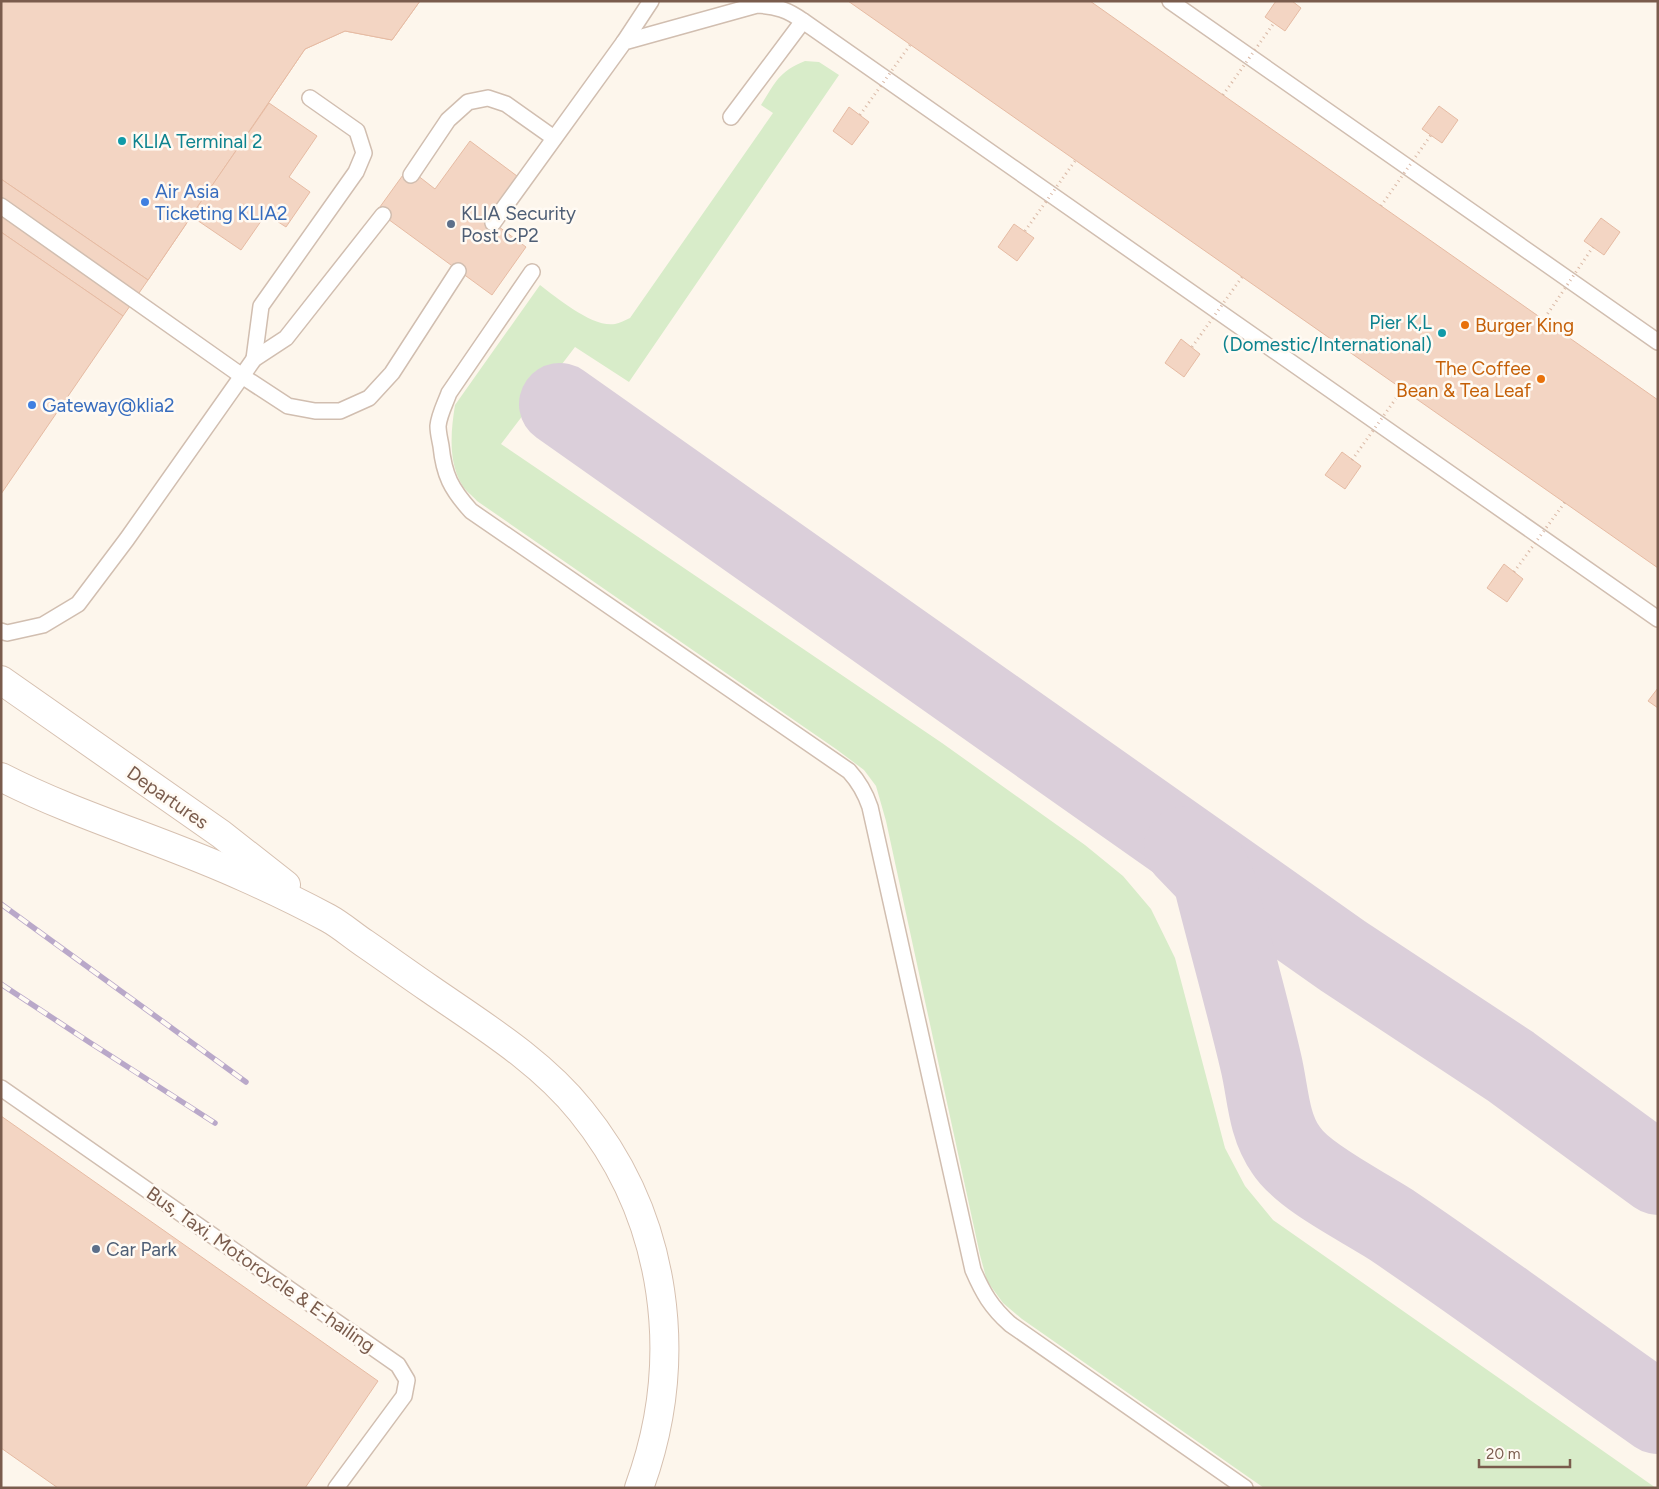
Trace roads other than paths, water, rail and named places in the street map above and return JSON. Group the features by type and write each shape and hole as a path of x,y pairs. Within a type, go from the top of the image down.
{"main road":[{"name":"Departures","path":"1,680 221,834 330,919"},
{"path":"1,777 30,792 186,852 246,878 330,919 517,1051 549,1078 581,1110 606,1146 629,1185 648,1235 659,1280 664,1324 664,1371 650,1456 638,1488"}],"lane":[{"path":"493,223 624,42 651,1"},
{"path":"1170,1 1658,342"},
{"path":"624,42 757,5 773,6 790,12 1658,619"},
{"path":"731,117 803,21"},
{"path":"254,359 261,306 356,172 364,153 357,131 310,98"},
{"path":"411,176 448,120 468,102 488,98 506,104 554,138"},
{"path":"1,206 242,376 288,406 315,411 340,411 369,398 392,373 458,271"},
{"path":"1,630 7,632 43,625 78,604 127,539 254,359 286,338 383,215"},
{"path":"532,272 449,393 442,410 438,427 442,459 448,478 457,496 471,511 849,771 859,782 866,794 870,807 973,1270 982,1291 994,1309 1010,1324 1245,1488"},
{"name":"Bus, Taxi, Motorcycle & E-hailing","path":"1,1088 398,1365 407,1380 404,1396 336,1488"}],"railway":[{"path":"1,904 246,1082"},
{"path":"1,984 215,1123"}],"place":[{"name":"KLIA Terminal 2","path":"122,141"},
{"name":"Air Asia Ticketing KLIA2","path":"145,202"},
{"name":"KLIA Security Post CP2","path":"451,224"},
{"name":"Burger King","path":"1465,325"},
{"name":"Pier K,L (Domestic/International)","path":"1442,333"},
{"name":"The Coffee Bean & Tea Leaf","path":"1541,379"},
{"name":"Gateway@klia2","path":"32,405"},
{"name":"Car Park","path":"96,1249"}]}
